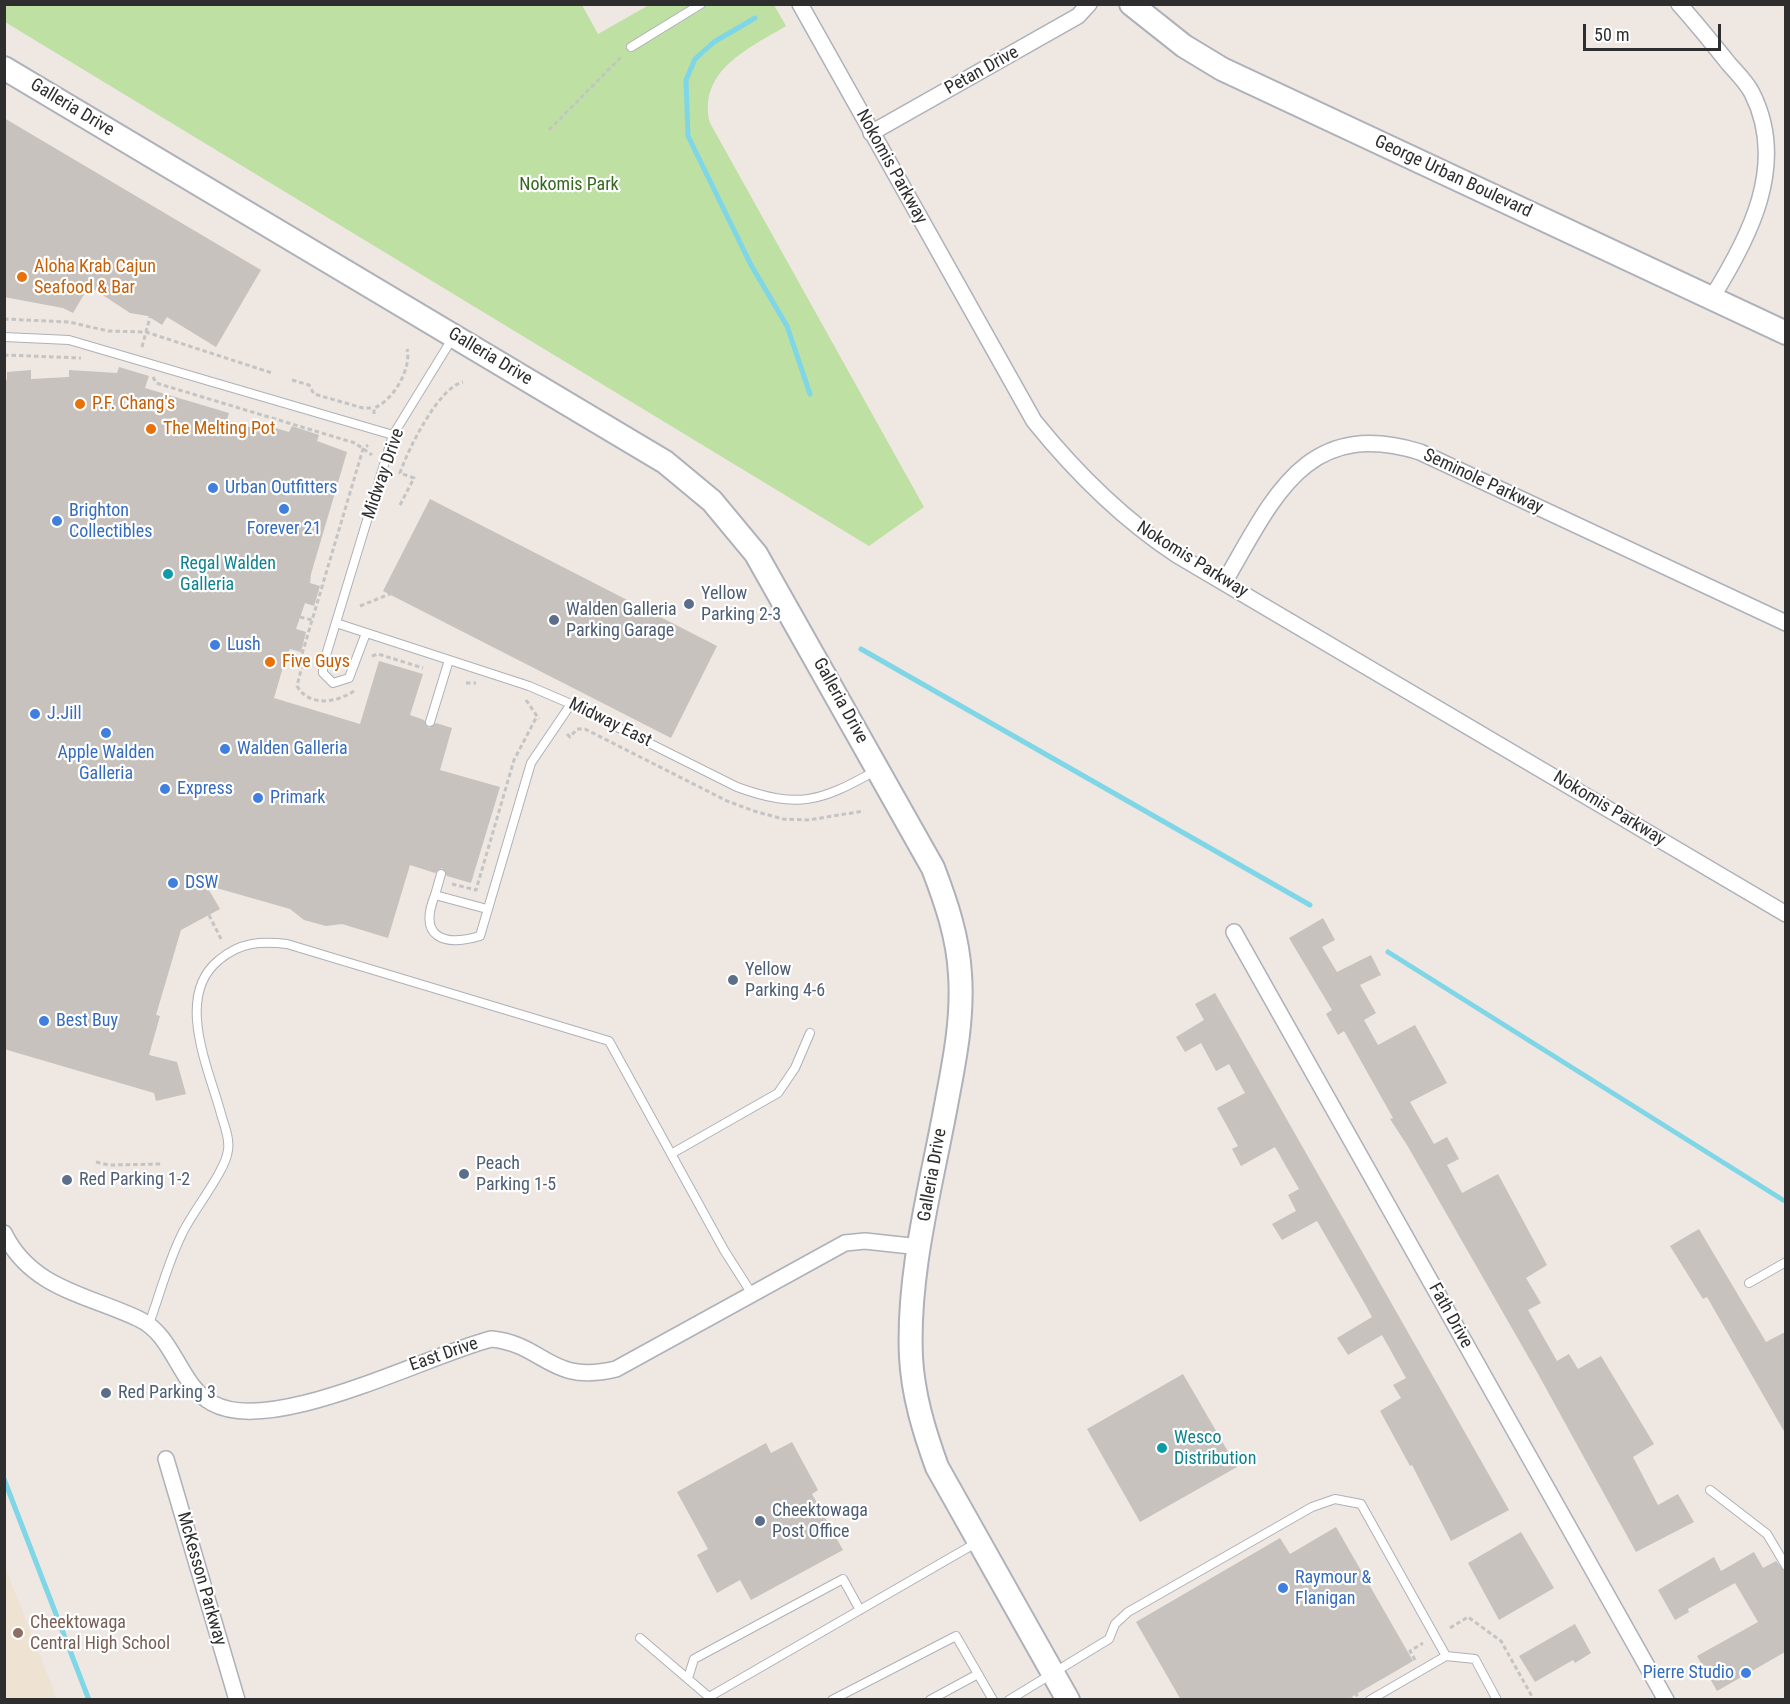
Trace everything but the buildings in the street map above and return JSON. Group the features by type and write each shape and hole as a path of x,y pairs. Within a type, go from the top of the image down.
{"street":[{"name":"Nokomis Parkway","path":"800,4 1034,421 1068,463 1139,529 1177,555 1225,581 1785,914"},
{"name":"Petan Drive","path":"872,133 1078,16 1089,4"},
{"name":"George Urban Boulevard","path":"1131,4 1185,46 1222,69 1785,333"},
{"path":"1679,4 1751,91 1766,136 1768,165 1765,188 1729,270 1712,299"},
{"name":"Galleria Drive","path":"4,68 665,462 712,501 756,554 933,868 945,899 960,973 961,1016 920,1247 911,1323 911,1357 919,1410 937,1467 977,1542 1068,1700"},
{"name":"Seminole Parkway","path":"1225,581 1258,525 1293,475 1312,460 1333,449 1353,443 1373,442 1420,452 1785,623"},
{"name":"Fath Drive","path":"1234,932 1666,1700"},
{"name":"East Drive","path":"4,1233 18,1255 42,1278 71,1293 118,1309 149,1324 161,1334 198,1391 211,1403 226,1409 258,1413 295,1407 491,1339 505,1340 559,1369 577,1374 596,1374 616,1369 845,1243 865,1241 920,1247"},
{"name":"McKesson Parkway","path":"166,1459 237,1700"}],"lane":[{"path":"630,47 701,4"},
{"name":"Midway Drive","path":"366,633 349,678 333,683 323,673 323,665 393,435 455,335"},
{"path":"4,337 69,340 393,435"},
{"name":"Midway East","path":"336,623 529,686 571,704 737,787 765,797 792,801 814,799 831,794 878,768"},
{"path":"430,722 449,660"},
{"path":"443,878 435,895 428,920 432,932 453,941 480,936 531,763 571,704"},
{"path":"435,895 487,909"},
{"path":"149,1324 181,1234 228,1150 225,1127 198,1029 196,1001 202,980 216,961 240,946 265,941 287,944 609,1041 724,1250 753,1294"},
{"path":"671,1154 778,1093 795,1068 810,1033"},
{"path":"1749,1283 1785,1262"},
{"path":"1710,1490 1767,1534 1785,1566"},
{"path":"1009,1700 1109,1639 1115,1624 1128,1612 1312,1507 1335,1500 1361,1504 1446,1656"},
{"path":"640,1638 709,1697 977,1542"},
{"path":"688,1678 694,1659 843,1579 860,1610"},
{"path":"832,1700 956,1636 993,1700"},
{"path":"1370,1700 1446,1656 1475,1659 1497,1700"},
{"path":"930,1700 978,1674"}],"path":[{"path":"549,130 630,47"},
{"path":"142,349 150,317"},
{"path":"4,319 69,322 108,331 146,332 272,373"},
{"path":"292,380 309,385 314,394 363,408 374,408 389,398 406,369 409,360 407,349"},
{"path":"4,355 87,358"},
{"path":"151,375 156,383 355,443 372,455"},
{"path":"400,505 414,478 400,473 405,459 447,390 463,382"},
{"path":"374,408 374,414"},
{"path":"400,456 405,459"},
{"path":"360,606 390,594"},
{"path":"314,612 321,611"},
{"path":"300,617 312,620"},
{"path":"443,878 476,890 514,760 537,719 533,707 523,698"},
{"path":"208,915 221,939"},
{"path":"96,1162 109,1165 162,1164"},
{"path":"1450,1628 1468,1617 1501,1641 1534,1700"}],"shaded area":[{"name":"Cheektowaga Central High School","path":"5,1567 57,1699 5,1699"}],"green space":[{"name":"Nokomis Park","path":"4,5 582,5 598,34 649,5 774,5 786,26 742,53 719,75 711,89 708,105 710,123 924,507 869,546 5,22"}],"waterway":[{"path":"755,18 714,42 695,59 686,80 688,136 751,265 787,326 810,394"},
{"path":"861,649 1310,905"},
{"path":"1388,952 1783,1200"},
{"path":"4,1479 89,1700"}],"place":[{"name":"Aloha Krab Cajun Seafood & Bar","path":"22,277"},
{"name":"P.F. Chang's","path":"80,404"},
{"name":"The Melting Pot","path":"151,429"},
{"name":"Urban Outfitters","path":"213,488"},
{"name":"Forever 21","path":"284,509"},
{"name":"Brighton Collectibles","path":"57,521"},
{"name":"Regal Walden Galleria","path":"168,574"},
{"name":"Yellow Parking 2-3","path":"689,604"},
{"name":"Walden Galleria Parking Garage","path":"554,620"},
{"name":"Lush","path":"215,645"},
{"name":"Five Guys","path":"270,662"},
{"name":"J.Jill","path":"35,714"},
{"name":"Apple Walden Galleria","path":"106,733"},
{"name":"Walden Galleria","path":"225,749"},
{"name":"Express","path":"165,789"},
{"name":"Primark","path":"258,798"},
{"name":"DSW","path":"173,883"},
{"name":"Yellow Parking 4-6","path":"733,980"},
{"name":"Best Buy","path":"44,1021"},
{"name":"Peach Parking 1-5","path":"464,1174"},
{"name":"Red Parking 1-2","path":"67,1180"},
{"name":"Red Parking 3","path":"106,1393"},
{"name":"Wesco Distribution","path":"1162,1448"},
{"name":"Cheektowaga Post Office","path":"760,1521"},
{"name":"Raymour & Flanigan","path":"1283,1588"},
{"name":"Cheektowaga Central High School","path":"18,1633"},
{"name":"Pierre Studio","path":"1746,1673"}]}
